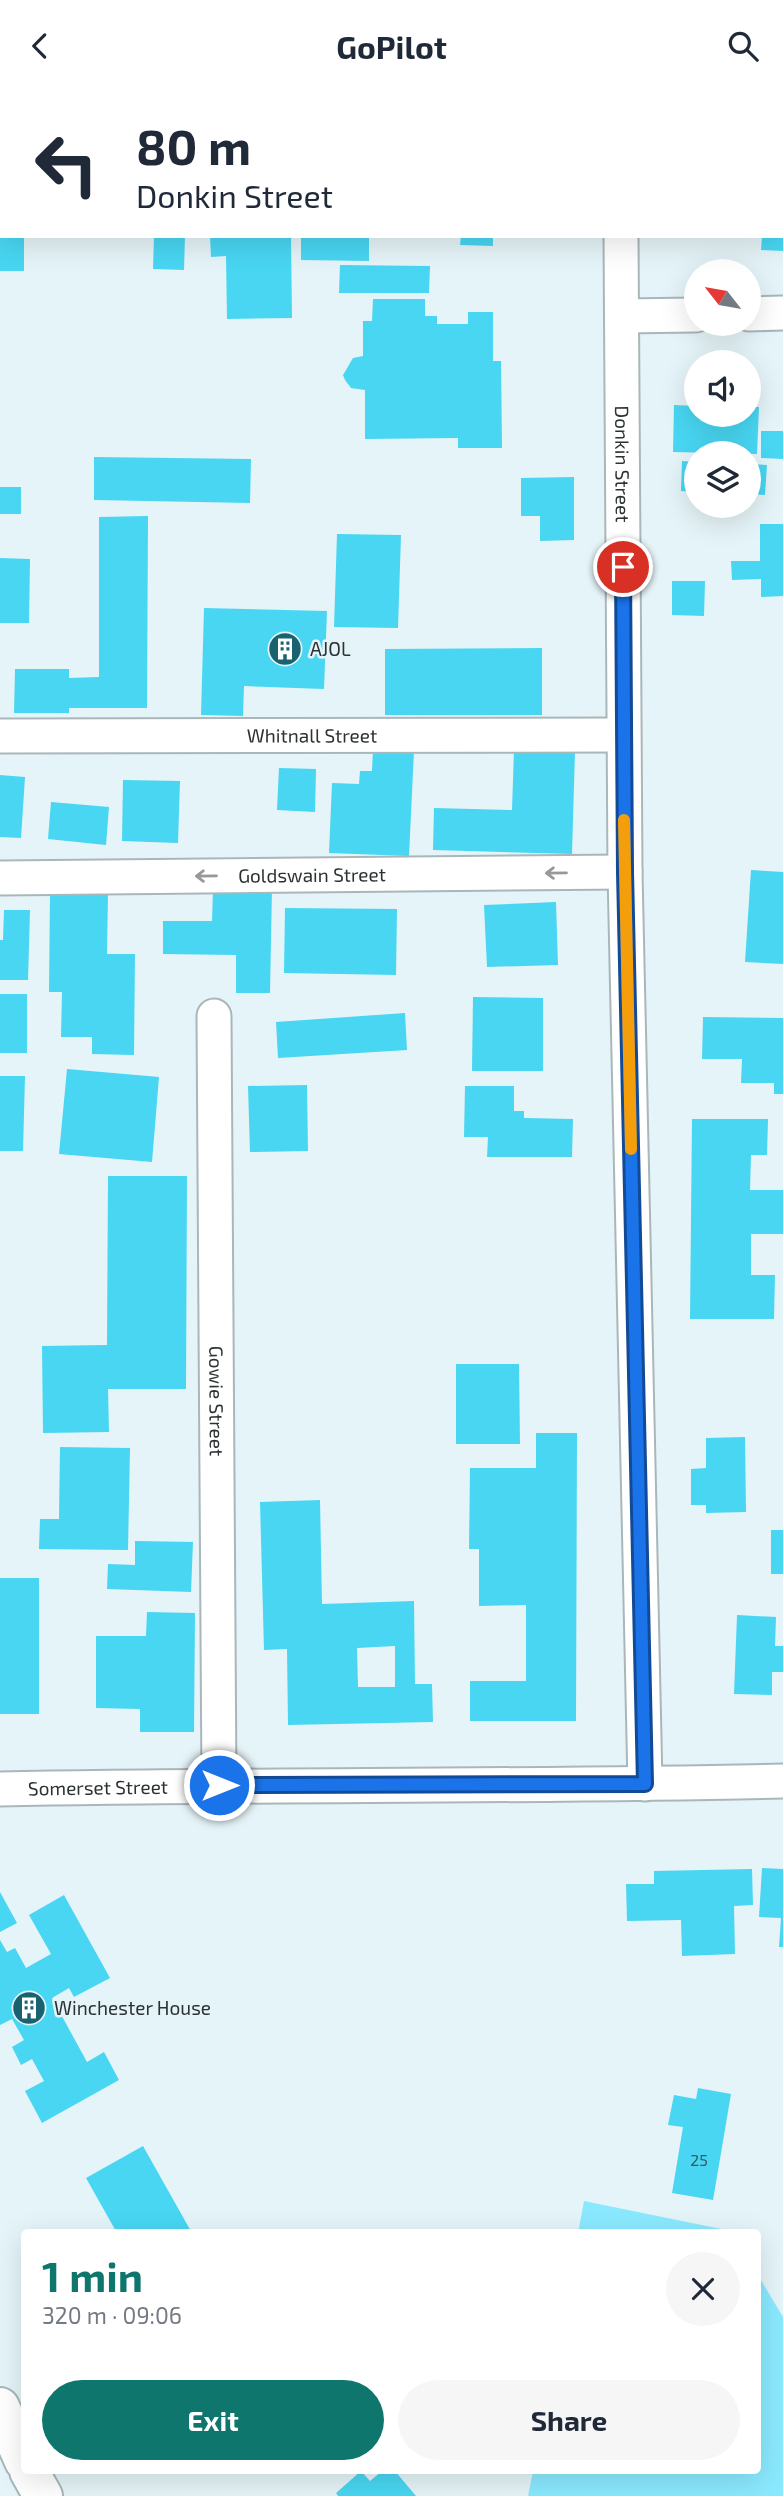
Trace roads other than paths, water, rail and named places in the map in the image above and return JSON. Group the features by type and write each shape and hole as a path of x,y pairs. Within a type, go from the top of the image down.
{"main road":[{"path":"0,2407 21,2454"},
{"path":"31,2474 43,2496"}],"street":[{"name":"Donkin Street","path":"621,238 625,872 645,1784"},
{"path":"761,314 783,313"},
{"path":"622,316 684,315"},
{"name":"Whitnall Street","path":"0,736 623,735"},
{"name":"Goldswain Street","path":"0,878 625,872"},
{"name":"Gowie Street","path":"214,1016 219,1785"},
{"name":"Somerset Street","path":"0,1789 783,1781"}],"place":[{"name":"AJOL","path":"285,649"},
{"name":"Winchester House","path":"29,2008"}]}
